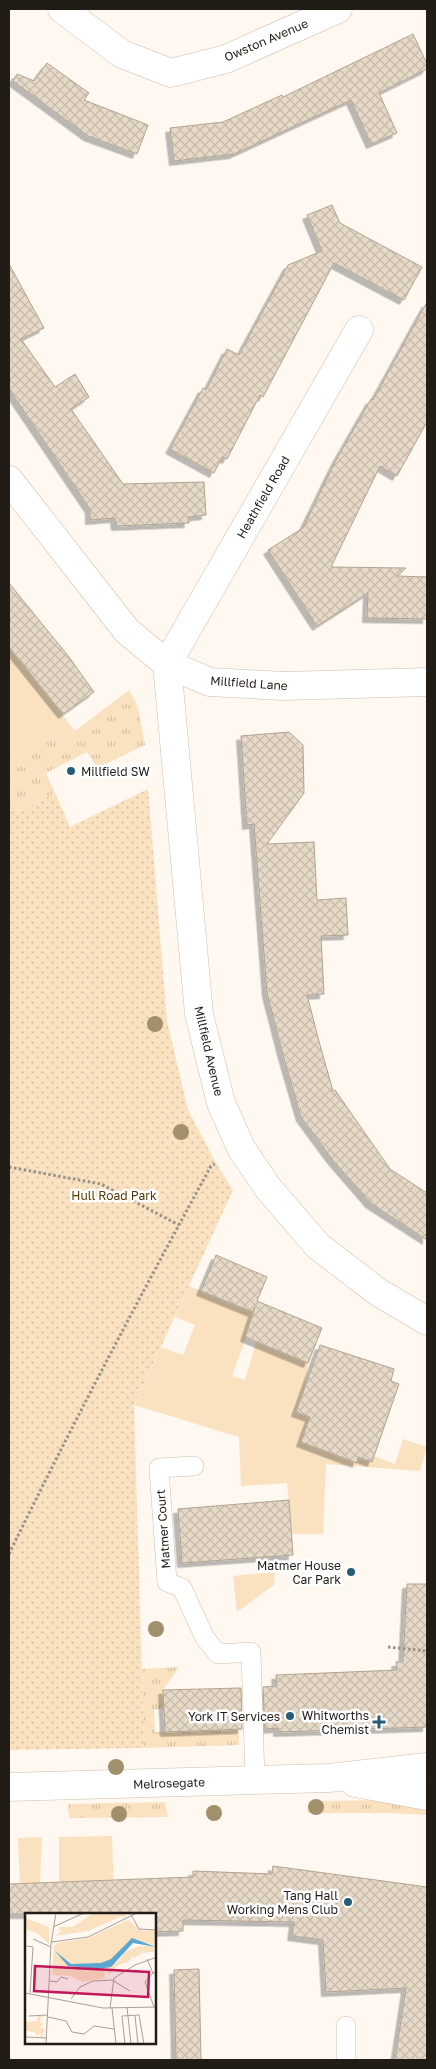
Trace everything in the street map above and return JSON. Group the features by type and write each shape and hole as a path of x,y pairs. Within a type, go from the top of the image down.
{"street":[{"name":"Owston Avenue","path":"62,9 122,54 171,73 226,59 338,9"},
{"name":"Heathfield Road","path":"167,664 358,330"},
{"name":"Millfield Lane","path":"9,480 127,631 167,664 210,682 284,686 427,682"},
{"name":"Millfield Avenue","path":"167,664 199,1014 221,1103 241,1148 268,1188 318,1246 378,1292 427,1321"},
{"name":"Melrosegate","path":"9,1787 329,1778 427,1767"},
{"name":"Melrosegate","path":"329,1778 427,1796"}],"lane":[{"name":"Matmer Court","path":"194,1466 159,1468 167,1582 182,1588 206,1638 218,1654 251,1652 255,1780"},
{"path":"346,2026 346,2060"}],"path":[{"path":"9,1554 53,1464 211,1166 241,1148"},
{"path":"9,1167 102,1184 179,1224"},
{"path":"388,1647 427,1651"}],"green space":[{"path":"9,647 75,731 70,735 30,743 9,756"},
{"path":"129,690 138,707 145,745 97,768 87,752 46,773 55,793 25,810 9,809 9,756 30,743 70,735"},
{"name":"Hull Road Park","path":"148,789 167,1021 188,1110 216,1163 233,1190 134,1405 144,1748 9,1750 9,809 25,810 55,793 70,827"},
{"path":"189,1286 255,1313 232,1376 245,1380 256,1342 308,1363 305,1388 297,1412 310,1417 302,1442 372,1462 374,1456 395,1464 403,1439 427,1447 420,1471 326,1464 323,1534 292,1534 287,1483 241,1486 239,1437 134,1405 161,1347 183,1355 195,1325 175,1317"},
{"path":"275,1572 274,1585 237,1612 233,1576"},
{"path":"179,1667 163,1690 164,1709 154,1710 155,1732 239,1730 239,1745 144,1748 142,1669"},
{"path":"310,1801 427,1801 427,1815 307,1813"},
{"path":"165,1802 168,1817 69,1818 68,1804"},
{"path":"112,1836 114,1903 98,1909 97,1881 59,1883 59,1837"},
{"path":"42,1837 40,1883 20,1884 18,1838"}],"building":[{"path":"413,34 427,64 427,69 379,93 397,133 371,144 351,100 234,154 174,161 170,128 223,122 282,95 283,97"},
{"path":"47,63 89,93 84,100 148,125 137,154 88,136 13,81 17,74 34,81"},
{"path":"332,205 340,223 422,267 404,300 334,263 263,397 260,395 227,459 222,457 214,473 170,449 203,388 206,390 227,349 239,355 288,265 322,251 307,215"},
{"path":"9,264 44,328 21,339 55,387 75,374 89,397 71,409 123,484 204,482 206,515 188,517 189,523 116,526 115,518 90,520 90,509 9,389"},
{"path":"427,302 427,422 397,476 380,466 331,567 406,568 397,576 427,577 427,619 367,618 368,593 317,626 268,550 303,528 336,460 371,399 373,400"},
{"path":"9,583 69,657 94,692 63,714 9,647"},
{"path":"289,732 303,745 304,793 267,844 314,842 317,900 346,898 348,935 321,936 324,994 307,995 320,1045 333,1091 335,1090 390,1169 427,1193 427,1240 370,1203 332,1159 301,1117 283,1055 267,993 254,824 247,825 241,736"},
{"path":"216,1255 267,1277 257,1301 322,1328 308,1363 245,1337 255,1307 253,1312 201,1291"},
{"path":"320,1345 394,1369 391,1381 399,1384 372,1462 358,1457 357,1463 301,1442 310,1417 296,1412"},
{"path":"289,1500 293,1555 182,1563 178,1509"},
{"path":"407,1584 427,1584 427,1727 278,1732 278,1728 265,1729 263,1687 277,1686 276,1675 397,1670 396,1662 403,1662"},
{"path":"241,1688 242,1729 165,1732 163,1690"},
{"path":"273,1866 427,1887 427,2060 395,2060 406,1988 326,1992 323,1940 292,1936 294,1922 183,1920 183,1931 156,1932 156,1913 9,1914 9,1884 193,1877 193,1871 272,1874"},
{"path":"199,1969 201,2060 176,2060 174,1970"}],"place":[{"name":"Millfield SW","path":"71,771"},
{"name":"Matmer House Car Park","path":"351,1572"},
{"name":"York IT Services","path":"290,1716"},
{"name":"Whitworths Chemist","path":"379,1722"},
{"name":"Tang Hall Working Mens Club","path":"348,1902"}]}
